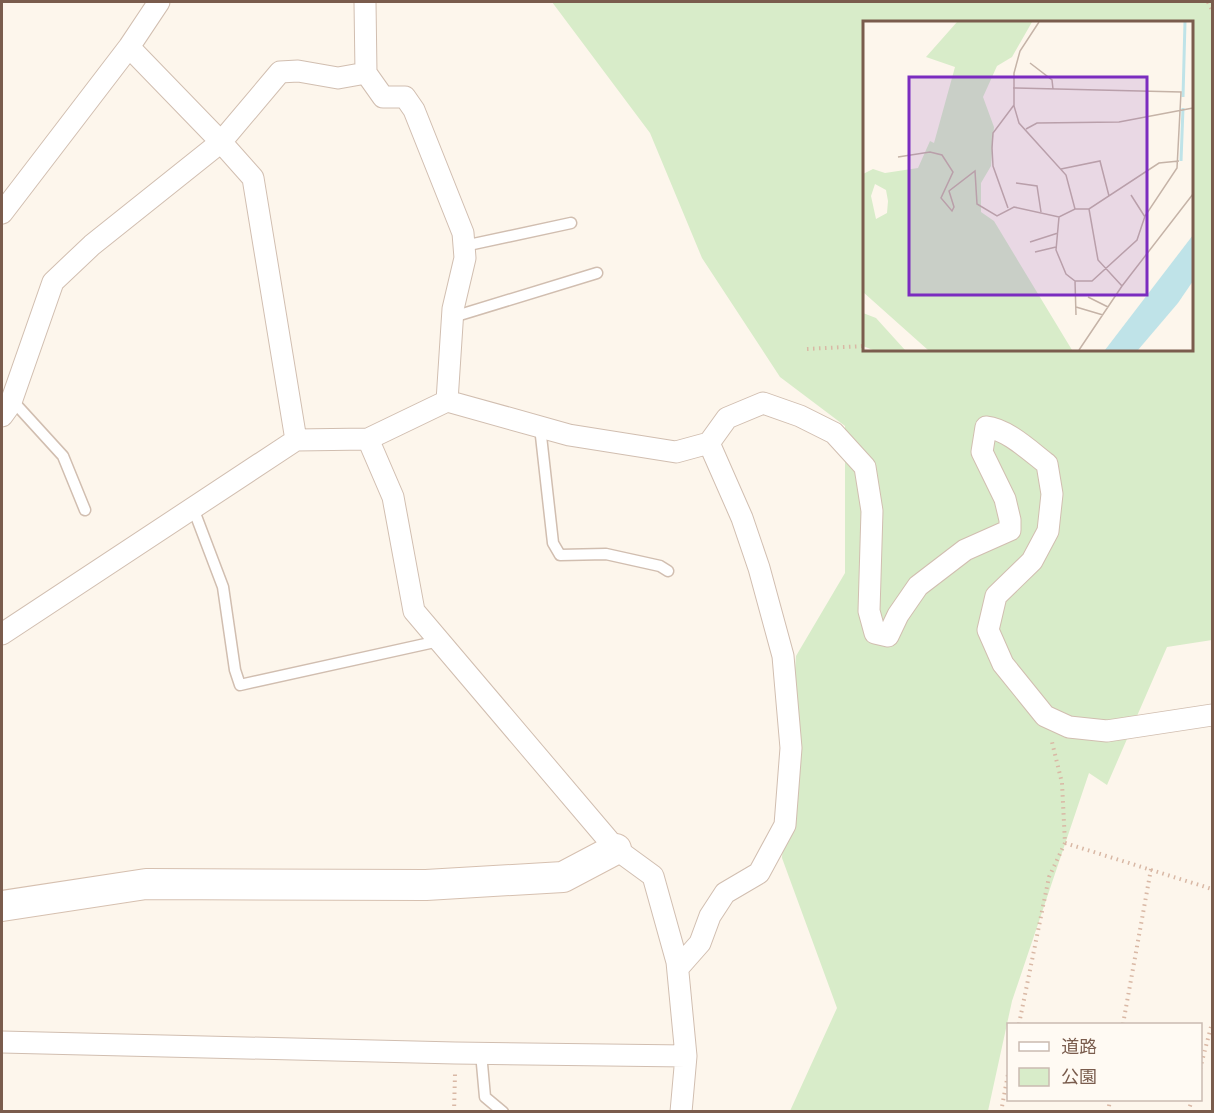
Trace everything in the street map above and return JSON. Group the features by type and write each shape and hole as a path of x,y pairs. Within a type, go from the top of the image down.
{"street":[{"path":"2,213 129,47 159,2"},
{"path":"365,2 366,74 383,97 405,97 414,110 463,233 465,258 453,309 447,401"},
{"path":"129,47 253,178 296,440"},
{"path":"7,408 53,282 92,245 221,142 280,72 298,71 338,78 366,74"},
{"path":"2,634 296,440 368,439 447,401 569,435 676,452 709,443 728,418 763,404 800,416 834,433 865,467 872,510 869,611 875,633 888,636 898,615 918,586 964,550 1010,530 1005,499 982,452 986,427 995,428 1020,443 1047,464 1052,494 1048,531 1032,561 996,596 988,630 1003,664 1045,716 1069,727 1107,731 1212,715"},
{"path":"368,439 393,497 414,611 616,849 653,876 678,968 686,1056 681,1112"},
{"path":"678,968 700,943 710,916 725,893 759,873 785,825 791,748 783,656 749,538 709,443"},
{"path":"2,906 146,884 426,885 563,878 616,849"},
{"path":"2,1042 686,1056"}],"lane":[{"path":"464,246 571,223"},
{"path":"453,317 597,273"},
{"path":"7,408 63,456 85,510"},
{"path":"540,427 553,543 560,555 606,554 660,566 668,571"},
{"path":"193,508 223,587 235,670 240,685 440,641"},
{"path":"481,1053 485,1097 503,1112"}],"path":[{"path":"1208,2 1212,10"},
{"path":"807,349 863,346"},
{"path":"1019,1023 1049,878 1065,843 1062,783 1045,716"},
{"path":"1065,843 1212,889"},
{"path":"1123,1023 1151,869"},
{"path":"1202,1061 1212,1023"},
{"path":"454,1112 455,1053"},
{"path":"1001,1112 1007,1079"}],"green space":[{"path":"552,2 1212,2 1212,640 1167,647 1107,785 1089,773 1012,1001 988,1111 790,1111 837,1008 782,858 796,656 845,573 845,426 780,377 702,258 650,133"}]}
